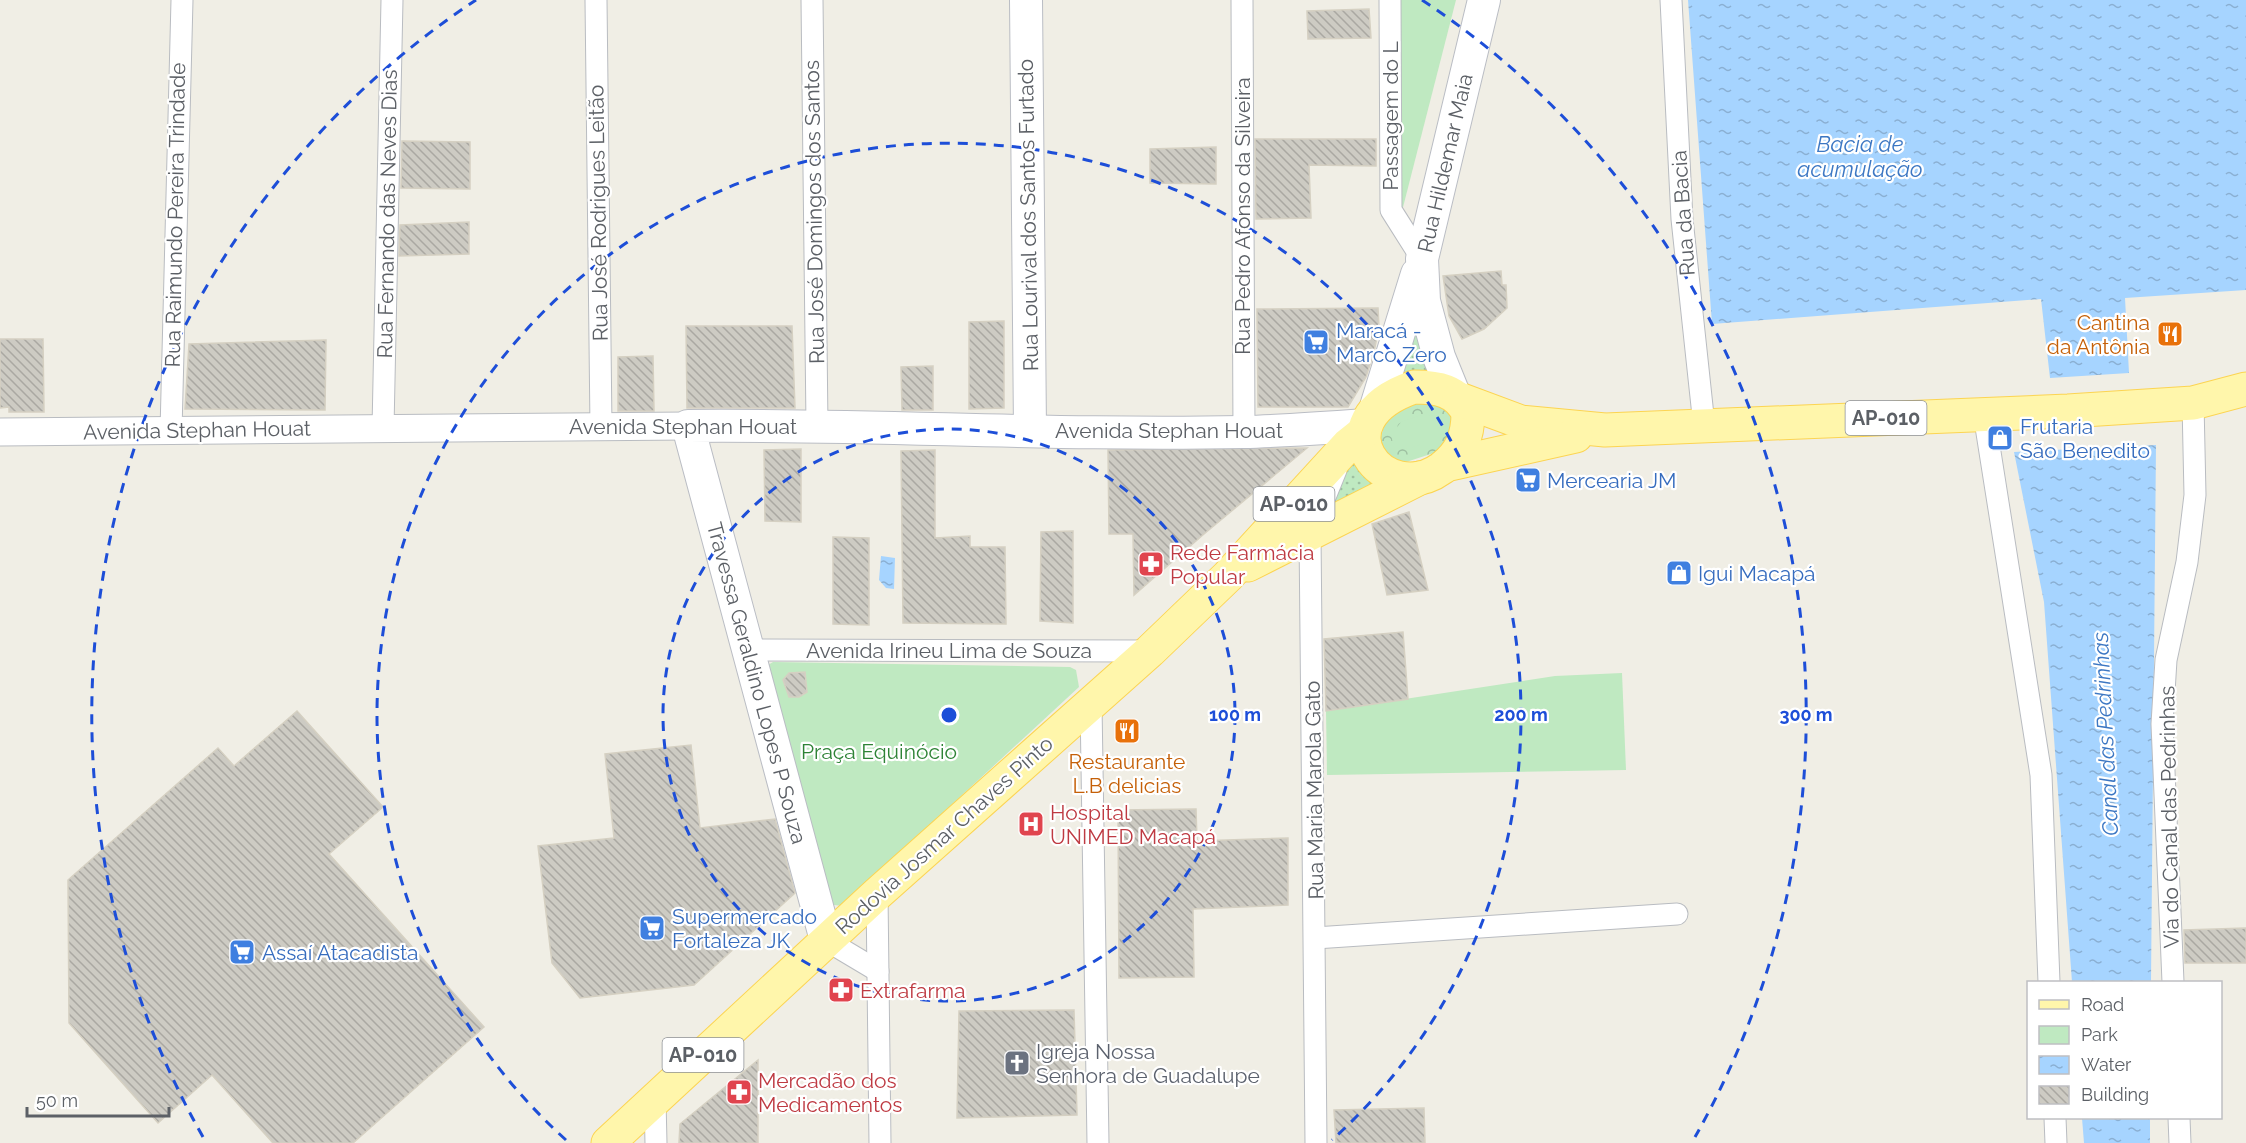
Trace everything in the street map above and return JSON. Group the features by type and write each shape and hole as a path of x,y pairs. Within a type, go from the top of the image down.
{"main road":[{"name":"Rua Lourival dos Santos Furtado","path":"1026,0 1030,431"},
{"name":"Rua Hildemar Maia","path":"1457,396 1438,357 1424,301 1422,259 1484,0"},
{"path":"1363,429 1422,259"},
{"name":"AP-010","path":"1414,387 1434,387 1457,396 1468,413 1466,435 1456,456 1433,472 1396,477 1384,472 1368,458 1363,429 1384,400 1414,387"},
{"name":"Rodovia Josmar Chaves Pinto","path":"1457,396 1521,422 1605,430 2193,403 2246,389"},
{"name":"Avenida Stephan Houat","path":"688,426 817,425 1030,431 1244,432 1363,429"},
{"name":"Travessa Geraldino Lopes P Souza","path":"688,426 826,940"},
{"name":"Rodovia Josmar Chaves Pinto","path":"608,1143 826,940 1150,651 1228,576 1363,429"},
{"name":"Rodovia Josmar Chaves Pinto","path":"1228,576 1433,472 1605,430"}],"street":[{"name":"Rua Raimundo Pereira Trindade","path":"171,431 182,0"},
{"name":"Rua Fernando das Neves Dias","path":"383,428 392,0"},
{"name":"Rua José Rodrigues Leitão","path":"596,0 601,427"},
{"name":"Rua José Domingos dos Santos","path":"812,0 817,425"},
{"name":"Rua Pedro Afonso da Silveira","path":"1242,0 1244,432"},
{"name":"Passagem do L","path":"1390,0 1391,210 1422,259"},
{"name":"Rua da Bacia","path":"1671,0 1682,219 1704,425"},
{"name":"Via do Canal das Pedrinhas","path":"2173,981 2162,724 2166,660 2187,562 2195,495 2193,403"},
{"path":"1984,414 2041,775 2049,981"},
{"name":"Avenida Stephan Houat","path":"0,432 688,426"},
{"name":"Rua Maria Marola Gato","path":"1316,1143 1310,534 1363,429"},
{"name":"Avenida Irineu Lima de Souza","path":"747,650 1150,651"},
{"path":"1091,704 1098,1143"},
{"path":"877,894 880,1143"},
{"path":"1315,939 1677,914"},
{"path":"826,940 878,971"},
{"path":"655,1100 656,1143"},
{"path":"2055,1119 2056,1143"},
{"path":"2179,1119 2180,1143"}],"green space":[{"path":"1401,0 1456,0 1400,219"},
{"path":"1411,312 1438,377 1390,387"},
{"path":"1421,400 1451,408 1453,436 1434,453 1403,463 1378,448 1386,418"},
{"path":"1424,414 1440,417 1439,429 1419,445 1407,448 1394,447 1391,435 1401,422"},
{"path":"1350,454 1380,479 1320,519"},
{"name":"Praça Equinócio","path":"773,662 1070,667 1076,670 1079,687 842,906 827,904 768,665"},
{"path":"1622,673 1626,770 1327,775 1326,711 1555,676"}],"water":[{"name":"Bacia de acumulação","path":"1688,0 2246,0 2246,290 2125,298 2129,373 2050,378 2041,299 1712,324"},
{"name":"Canal das Pedrinhas","path":"2156,445 2151,981 2072,981 2044,602 2014,452"},
{"path":"881,556 895,558 894,589 886,588 879,580"},
{"path":"2082,1119 2150,1119 2150,1143 2084,1143"}],"building":[{"path":"1369,9 1371,38 1308,39 1307,11"},
{"path":"1255,139 1376,139 1376,166 1309,165 1311,218 1256,219"},
{"path":"402,141 470,142 470,189 401,188"},
{"path":"1216,147 1216,184 1150,183 1150,149"},
{"path":"469,222 469,254 399,256 400,225"},
{"path":"1501,271 1502,285 1506,285 1507,308 1484,329 1462,339 1449,316 1443,276"},
{"name":"Maracá - Marco Zero","path":"1378,308 1379,327 1374,352 1366,377 1348,407 1258,407 1257,309"},
{"path":"1004,321 1004,408 969,409 969,322"},
{"path":"686,326 792,326 795,408 687,408"},
{"path":"0,339 43,339 44,412 9,412 9,407 0,408"},
{"path":"326,340 325,410 185,409 189,344"},
{"path":"653,356 654,411 618,411 618,357"},
{"path":"933,366 933,410 902,410 901,367"},
{"path":"1307,448 1134,595 1133,534 1109,534 1108,450"},
{"path":"801,449 801,522 765,521 764,450"},
{"path":"935,450 935,538 970,536 970,547 1005,547 1006,624 903,623 901,451"},
{"path":"1409,512 1428,590 1387,595 1372,524"},
{"path":"1073,531 1073,623 1040,621 1041,532"},
{"path":"833,537 869,538 869,625 833,624"},
{"path":"1403,632 1408,699 1326,711 1324,639"},
{"path":"805,672 807,692 799,697 789,697 783,680 789,673"},
{"name":"Assaí Atacadista","path":"297,711 383,807 329,854 484,1027 353,1143 273,1143 212,1075 158,1123 69,1023 68,880 218,748 234,766"},
{"name":"Supermercado Fortaleza JK","path":"691,745 700,828 775,819 795,893 694,985 580,998 552,963 538,846 614,838 605,754"},
{"path":"1196,809 1197,841 1288,838 1288,905 1193,909 1194,977 1119,978 1118,810"},
{"path":"2246,928 2246,963 2185,963 2184,930"},
{"name":"Igreja Nossa Senhora de Guadalupe","path":"1074,1010 1077,1115 957,1118 959,1011"},
{"name":"Mercadão dos Medicamentos","path":"758,1060 758,1143 679,1143 680,1124"},
{"path":"1424,1108 1425,1143 1336,1143 1334,1110"}],"place":[{"name":"Cantina da Antônia","path":"2170,334"},
{"name":"Maracá - Marco Zero","path":"1316,342"},
{"name":"Frutaria São Benedito","path":"2000,438"},
{"name":"Mercearia JM","path":"1528,480"},
{"name":"Rede Farmácia Popular","path":"1151,564"},
{"name":"Igui Macapá","path":"1679,573"},
{"name":"Restaurante L.B delicias","path":"1127,731"},
{"name":"Hospital UNIMED Macapá","path":"1031,824"},
{"name":"Supermercado Fortaleza JK","path":"652,928"},
{"name":"Assaí Atacadista","path":"242,952"},
{"name":"Extrafarma","path":"841,990"},
{"name":"Igreja Nossa Senhora de Guadalupe","path":"1017,1063"},
{"name":"Mercadão dos Medicamentos","path":"739,1092"}]}
